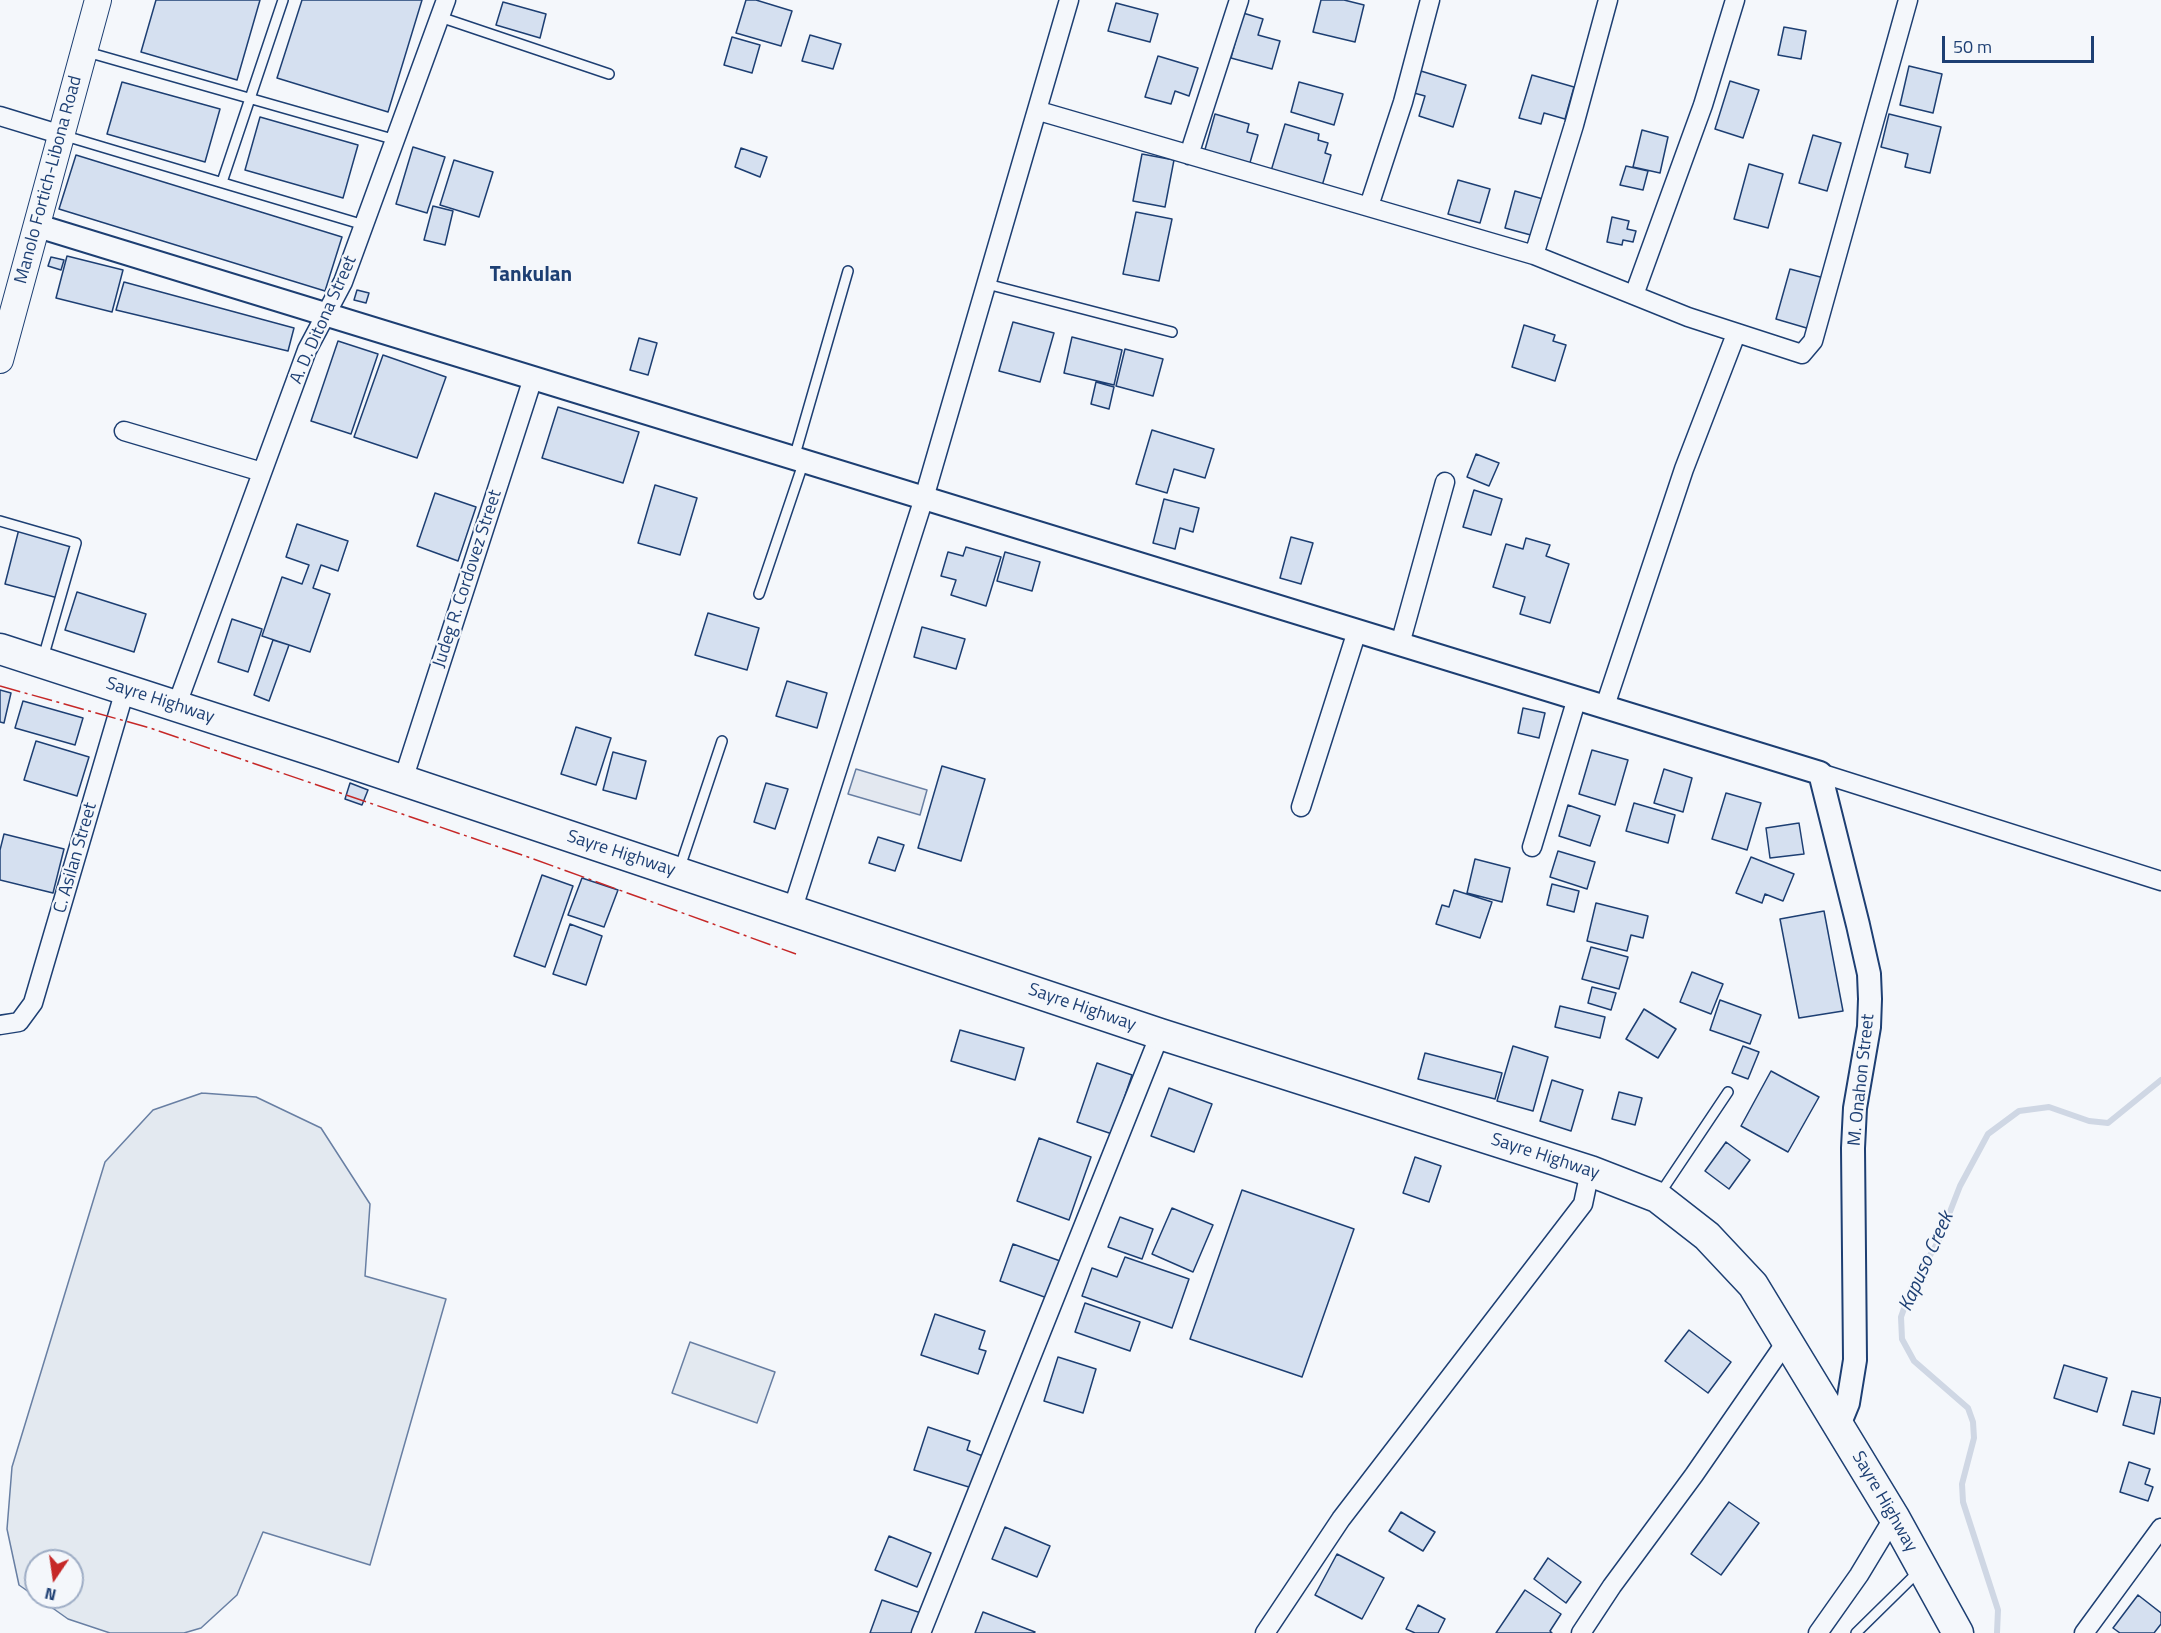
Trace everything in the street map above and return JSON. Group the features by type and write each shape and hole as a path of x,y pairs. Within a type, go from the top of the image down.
{"highway":[{"name":"Sayre Highway","path":"0,649 403,780 1160,1034 1590,1171 1657,1197 1707,1236 1745,1277 1788,1339 1894,1517 1955,1632"}],"main road":[{"name":"Manolo Fortich-Libona Road","path":"0,360 98,0"}],"street":[{"path":"792,910 924,498 1039,111 1069,0"},
{"path":"1189,155 1239,0"},
{"path":"1369,207 1404,102 1430,0"},
{"path":"1534,255 1574,125 1608,0"},
{"path":"1634,295 1703,105 1735,0"},
{"path":"1039,111 1534,255 1736,334 1796,354 1805,352 1813,341 1908,0"},
{"name":"A. D. Ditona Street","path":"176,707 307,350 343,282 397,140 443,9"},
{"path":"0,116 62,135"},
{"path":"38,226 1605,705 2161,881"},
{"path":"1605,705 1684,469 1736,334"},
{"name":"Judeg R. Cordovez Street","path":"403,780 533,378"},
{"path":"124,431 262,472"},
{"path":"1400,644 1445,482"},
{"path":"1301,807 1357,631"},
{"name":"C. Asilan Street","path":"0,1025 19,1022 33,1003 125,690"},
{"path":"1532,847 1577,698"},
{"name":"M. Onahon Street","path":"1820,773 1869,974 1870,999 1869,1027 1855,1108 1853,1148 1855,1360 1848,1403 1839,1425"},
{"path":"921,1633 1160,1034"},
{"path":"1265,1633 1341,1519 1583,1204 1590,1171"},
{"path":"1581,1633 1788,1339"},
{"path":"1818,1633 1864,1567 1894,1517"},
{"path":"2084,1633 2161,1528"}],"lane":[{"path":"222,182 283,0"},
{"path":"443,9 609,74"},
{"path":"84,51 397,140"},
{"path":"62,135 364,225"},
{"path":"759,594 799,459 848,271"},
{"path":"987,284 1172,332"},
{"path":"0,521 76,543 42,663"},
{"path":"679,873 722,741"},
{"path":"1657,1197 1728,1092"},
{"path":"1856,1633 1922,1569"}],"shaded area":[{"path":"856,769 927,790 920,815 848,794"},
{"path":"202,1093 256,1097 321,1128 370,1204 365,1276 446,1299 370,1565 263,1532 237,1595 201,1628 184,1633 110,1633 68,1619 54,1609 84,1609 84,1549 24,1549 24,1589 19,1585 7,1529 12,1467 105,1162 153,1110"},
{"path":"690,1342 775,1372 757,1423 672,1393"}],"building":[{"path":"156,0 260,0 237,80 141,52"},
{"path":"302,0 422,0 388,112 277,78"},
{"path":"746,0 756,0 792,11 781,46 736,33"},
{"path":"1321,0 1344,0 1364,5 1355,42 1313,32"},
{"path":"503,2 546,14 540,38 496,25"},
{"path":"1116,3 1158,14 1150,42 1108,31"},
{"path":"1243,13 1263,19 1258,35 1280,41 1272,69 1231,58"},
{"path":"1784,27 1806,31 1801,59 1778,55"},
{"path":"810,35 841,44 833,69 802,61"},
{"path":"732,37 760,45 752,73 724,65"},
{"path":"1158,56 1198,68 1189,96 1175,91 1171,104 1145,97"},
{"path":"1909,66 1942,74 1933,113 1900,105"},
{"path":"1421,71 1466,85 1453,127 1419,116 1425,96 1414,93"},
{"path":"1532,75 1574,87 1565,119 1544,113 1541,124 1519,118"},
{"path":"1730,81 1759,90 1743,138 1715,129"},
{"path":"122,82 220,109 205,162 107,134"},
{"path":"1299,82 1343,94 1334,125 1291,112"},
{"path":"1215,114 1249,124 1247,132 1258,135 1249,166 1204,153"},
{"path":"1889,114 1941,127 1930,173 1905,167 1908,154 1881,147"},
{"path":"260,117 358,145 343,198 245,170"},
{"path":"1285,124 1319,134 1318,140 1328,143 1325,153 1331,155 1322,186 1271,171"},
{"path":"1642,130 1668,137 1660,173 1633,167"},
{"path":"1813,135 1841,143 1827,191 1799,183"},
{"path":"413,147 445,157 427,213 396,204"},
{"path":"741,148 767,157 760,177 735,167"},
{"path":"1142,154 1174,160 1165,207 1133,201"},
{"path":"76,155 342,237 325,291 59,209"},
{"path":"454,160 493,172 479,217 440,205"},
{"path":"1749,164 1783,174 1768,228 1734,219"},
{"path":"1626,166 1648,171 1643,190 1620,185"},
{"path":"1458,180 1490,189 1480,223 1448,214"},
{"path":"1515,191 1543,199 1538,237 1505,228"},
{"path":"433,206 453,211 445,245 424,240"},
{"path":"1136,212 1172,219 1159,281 1123,274"},
{"path":"1612,217 1629,221 1627,229 1636,231 1633,242 1623,240 1622,245 1607,242"},
{"path":"67,256 123,270 112,312 56,298"},
{"path":"51,257 64,260 61,270 48,266"},
{"path":"1790,269 1824,278 1810,329 1776,319"},
{"path":"124,282 294,328 288,351 116,310"},
{"path":"357,290 369,293 366,303 354,300"},
{"path":"1013,322 1054,333 1040,382 999,371"},
{"path":"1524,325 1555,335 1553,341 1566,345 1555,381 1512,367"},
{"path":"1072,337 1122,350 1114,385 1064,373"},
{"path":"639,338 657,343 648,375 630,370"},
{"path":"338,341 378,354 351,434 311,421"},
{"path":"1125,349 1163,359 1153,396 1116,386"},
{"path":"383,355 446,377 417,458 354,437"},
{"path":"1096,382 1114,387 1109,409 1091,404"},
{"path":"558,407 639,432 623,483 542,458"},
{"path":"1152,430 1214,449 1205,478 1174,469 1167,493 1136,484"},
{"path":"1476,454 1499,463 1489,486 1467,477"},
{"path":"655,485 697,498 680,555 638,543"},
{"path":"1474,490 1502,499 1491,535 1463,527"},
{"path":"435,493 476,507 458,561 417,546"},
{"path":"1164,499 1199,508 1193,532 1180,528 1175,549 1153,543"},
{"path":"297,524 348,541 338,571 321,565 313,588 330,594 310,652 262,636 282,577 302,584 309,565 286,557"},
{"path":"19,529 73,544 58,598 5,584"},
{"path":"1291,537 1313,543 1301,584 1280,578"},
{"path":"1526,538 1550,545 1546,556 1569,564 1550,623 1520,614 1525,597 1493,587 1506,544 1523,549"},
{"path":"966,547 1001,557 986,606 951,595 956,580 941,576 948,552 963,556"},
{"path":"1005,552 1040,562 1032,591 997,581"},
{"path":"77,592 146,614 134,652 65,630"},
{"path":"708,613 759,628 747,670 695,655"},
{"path":"232,619 262,629 248,672 218,662"},
{"path":"922,627 965,639 956,669 914,657"},
{"path":"273,640 289,645 269,701 254,695"},
{"path":"787,681 827,693 817,728 776,716"},
{"path":"0,690 11,693 4,723 0,722"},
{"path":"23,701 83,718 75,745 15,728"},
{"path":"1523,708 1545,713 1539,738 1518,733"},
{"path":"576,727 611,738 596,785 561,774"},
{"path":"36,741 89,757 77,796 24,780"},
{"path":"1592,750 1628,760 1615,805 1579,794"},
{"path":"613,752 646,761 636,799 603,790"},
{"path":"942,766 985,779 961,861 918,848"},
{"path":"1664,769 1692,778 1683,812 1654,803"},
{"path":"350,783 368,790 362,805 345,799"},
{"path":"766,783 788,789 775,829 754,822"},
{"path":"1726,793 1761,803 1747,850 1712,839"},
{"path":"1634,803 1675,815 1668,843 1626,831"},
{"path":"1568,805 1600,816 1590,846 1559,836"},
{"path":"1799,823 1804,854 1770,858 1766,828"},
{"path":"4,834 64,849 53,893 0,880 0,850"},
{"path":"878,837 904,845 895,871 869,863"},
{"path":"1558,851 1595,862 1587,889 1550,877"},
{"path":"1751,857 1794,874 1783,901 1765,894 1762,903 1736,893"},
{"path":"1475,859 1510,868 1502,902 1467,893"},
{"path":"542,875 573,886 545,967 514,956"},
{"path":"582,878 618,890 604,927 568,915"},
{"path":"1552,884 1579,891 1574,912 1547,905"},
{"path":"1454,890 1492,902 1480,938 1436,924 1442,905 1449,907"},
{"path":"1596,903 1648,916 1643,938 1631,935 1627,951 1587,941"},
{"path":"1824,911 1843,1011 1799,1018 1780,919"},
{"path":"570,924 602,936 586,985 553,974"},
{"path":"1591,947 1628,957 1619,989 1582,979"},
{"path":"1692,972 1723,984 1711,1014 1680,1002"},
{"path":"1592,987 1616,993 1611,1010 1588,1003"},
{"path":"1720,1000 1761,1015 1750,1044 1710,1030"},
{"path":"1560,1006 1605,1017 1600,1038 1555,1027"},
{"path":"1644,1009 1676,1029 1658,1058 1626,1039"},
{"path":"960,1030 1024,1048 1015,1080 951,1061"},
{"path":"1513,1046 1548,1057 1533,1111 1497,1101"},
{"path":"1743,1046 1759,1052 1748,1079 1732,1073"},
{"path":"1425,1053 1502,1073 1495,1099 1418,1079"},
{"path":"1097,1063 1132,1075 1112,1134 1077,1122"},
{"path":"1771,1071 1819,1097 1788,1152 1741,1126"},
{"path":"1552,1080 1583,1090 1571,1131 1540,1121"},
{"path":"1169,1088 1212,1104 1194,1152 1151,1136"},
{"path":"1619,1092 1642,1098 1635,1125 1612,1119"},
{"path":"1039,1138 1091,1157 1069,1220 1017,1201"},
{"path":"1726,1142 1750,1160 1729,1189 1705,1171"},
{"path":"1415,1157 1441,1166 1429,1202 1403,1193"},
{"path":"1242,1190 1354,1229 1302,1377 1190,1339"},
{"path":"1172,1208 1213,1225 1193,1272 1152,1254"},
{"path":"1120,1217 1153,1229 1142,1259 1108,1247"},
{"path":"1013,1244 1063,1262 1050,1299 1000,1281"},
{"path":"1125,1257 1189,1279 1172,1328 1082,1296 1092,1268 1117,1277"},
{"path":"1085,1303 1140,1322 1130,1351 1075,1332"},
{"path":"935,1314 985,1331 979,1349 986,1351 978,1374 921,1355"},
{"path":"1689,1330 1731,1362 1708,1393 1665,1361"},
{"path":"1058,1357 1096,1369 1083,1413 1044,1401"},
{"path":"2064,1365 2107,1378 2097,1412 2054,1398"},
{"path":"2132,1391 2161,1398 2154,1434 2123,1425"},
{"path":"928,1427 970,1441 967,1450 983,1456 972,1488 914,1470"},
{"path":"2129,1462 2150,1469 2145,1484 2153,1487 2148,1501 2120,1492"},
{"path":"1729,1502 1759,1523 1721,1575 1691,1554"},
{"path":"1401,1512 1435,1532 1423,1551 1389,1531"},
{"path":"1005,1527 1050,1546 1037,1577 992,1559"},
{"path":"889,1536 931,1553 917,1587 875,1570"},
{"path":"1337,1554 1384,1578 1362,1619 1315,1595"},
{"path":"1548,1558 1581,1582 1566,1603 1534,1579"},
{"path":"1525,1590 1561,1614 1550,1631 1552,1633 1496,1633"},
{"path":"2138,1595 2161,1613 2161,1624 2154,1633 2120,1633 2113,1628"},
{"path":"882,1600 921,1613 914,1633 870,1633"},
{"path":"1418,1605 1445,1619 1438,1633 1415,1633 1406,1629"},
{"path":"983,1612 1035,1632 975,1633"}],"waterway":[{"name":"Kapuso Creek","path":"1997,1633 1998,1610 1963,1502 1962,1484 1974,1438 1973,1422 1968,1408 1914,1361 1902,1339 1901,1317 1912,1286 1939,1240 1960,1186 1988,1134 2019,1111 2049,1107 2089,1121 2108,1123 2161,1080"}],"power":[{"path":"0,686 150,728 528,857 796,954"}],"district":[{"name":"Tankulan","path":"531,276"}]}
